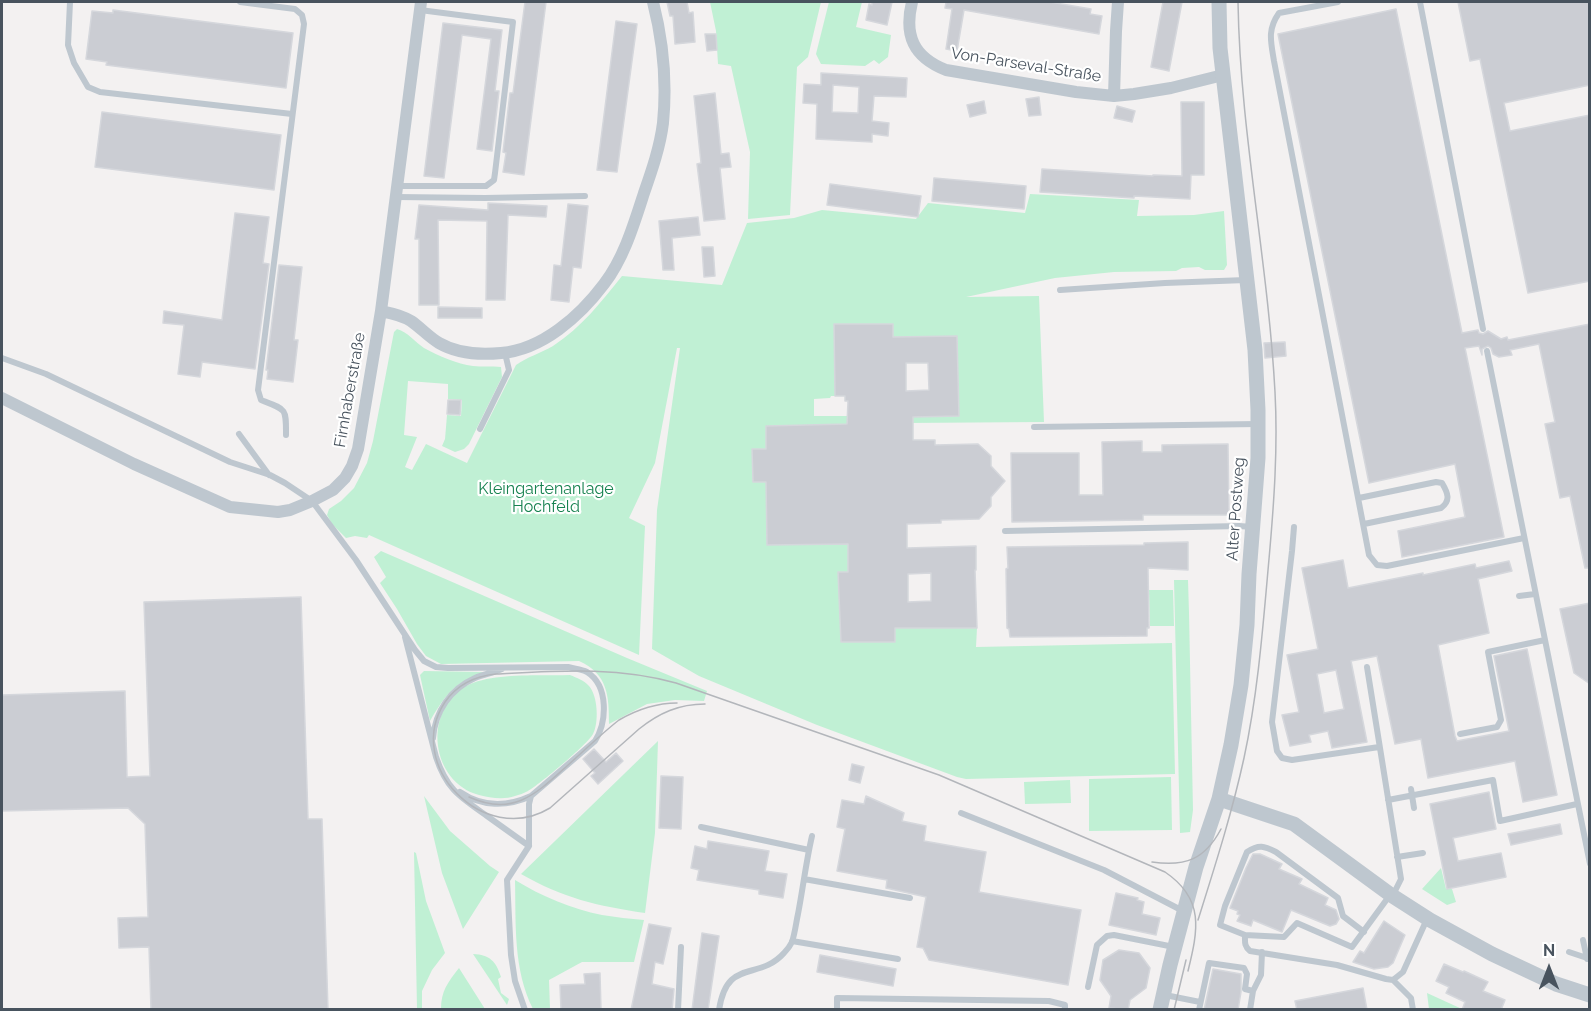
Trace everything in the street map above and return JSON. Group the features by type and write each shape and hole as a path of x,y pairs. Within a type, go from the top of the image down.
{"street":[{"path":"381,311 397,314 410,320 430,337 452,349 485,354 505,353 548,337 574,317 604,284 627,242 655,162 663,123 663,59 653,2"},
{"name":"Von-Parseval-Straße","path":"912,2 909,19 911,40 924,58 952,71 1114,96 1171,88 1223,75"},
{"name":"Von-Parseval-Straße","path":"1114,96 1118,2"},
{"name":"Alter Postweg","path":"1161,1002 1196,867 1219,800 1231,745 1241,685 1258,458 1255,350 1223,75 1218,25 1219,2"},
{"name":"Firnhaberstraße","path":"2,398 134,464 230,507 278,512 290,510 333,490 345,478 358,448 381,311 420,6"},
{"path":"1219,800 1294,824 1392,895 1428,918 1492,954 1546,979 1590,995"}],"lane":[{"path":"70,2 68,45 74,63 88,87 100,92 292,114"},
{"path":"240,2 295,9 302,15 304,24 258,390 261,400 281,408 286,415 286,435"},
{"path":"1338,2 1279,13 1272,23 1271,36 1369,555 1377,565 1387,566 1524,538"},
{"path":"1420,2 1483,329"},
{"path":"396,192 486,186 494,180 495,173 513,22 420,6"},
{"path":"396,192 485,198 585,196"},
{"path":"1060,290 1246,280"},
{"path":"1487,351 1590,864"},
{"path":"480,429 508,370 505,353"},
{"path":"2,358 46,374 230,462 270,475 285,483 312,501 351,553 424,661 436,667 448,668 568,667 584,671 593,677 599,686 604,709 601,732 595,741 531,796 519,802 491,804 464,795 454,787 439,766 403,631"},
{"path":"1034,426 1258,424"},
{"path":"239,434 270,475"},
{"path":"1359,498 1436,482 1442,483 1448,499 1447,504 1441,508 1364,524"},
{"path":"1005,531 1253,527"},
{"path":"1294,527 1272,722 1277,751 1282,758 1292,760 1379,747"},
{"path":"1519,596 1535,594"},
{"path":"1460,734 1497,727 1501,720 1488,652 1545,640"},
{"path":"1364,932 1342,916 1338,898 1276,852 1266,847 1255,846 1247,852 1225,906 1220,925 1245,935 1284,937 1298,923 1352,947 1364,932 1392,895 1401,879 1380,774 1379,747 1367,667"},
{"path":"434,749 436,720 448,698 468,681 506,668"},
{"path":"439,766 448,783 462,798 528,846"},
{"path":"1387,804 1412,792 1493,780 1500,821 1577,804"},
{"path":"1412,792 1414,808"},
{"path":"525,1010 515,981 511,955 507,880 528,846 531,796"},
{"path":"961,813 1104,870 1184,911"},
{"path":"701,827 809,850"},
{"path":"719,1010 724,989 733,977 776,961 792,941 812,836"},
{"path":"1397,857 1423,853"},
{"path":"804,882 910,898"},
{"path":"1393,980 1403,972 1428,918"},
{"path":"1088,987 1097,945 1107,936 1114,935 1174,947"},
{"path":"1245,935 1246,948 1250,951 1337,965 1393,980 1411,998 1413,1010"},
{"path":"1583,940 1588,959"},
{"path":"792,941 898,959"},
{"path":"678,1010 681,947"},
{"path":"1250,1010 1253,991 1262,975 1262,952"},
{"path":"1569,952 1588,959"},
{"path":"1161,1002 1199,1006 1209,963 1244,968 1247,974 1245,989 1253,991"},
{"path":"837,1010 837,998 1049,1001 1065,1005 1065,1010"}],"green space":[{"path":"710,2 821,2 808,57 797,67 790,215 748,219 750,152 731,66 718,64 716,31"},
{"path":"829,2 862,2 856,27 891,35 888,57 879,64 874,60 865,66 821,64 816,54"},
{"name":"Kleingartenanlage Hochfeld","path":"1030,194 1139,200 1137,216 1194,215 1224,211 1227,265 1224,270 1205,270 1199,267 1182,268 1176,271 1114,272 1055,278 966,297 1039,296 1044,422 905,423 905,417 959,416 957,336 893,337 893,324 834,324 836,396 814,399 814,416 847,416 847,424 766,426 766,449 752,450 753,482 766,482 767,545 848,544 848,572 838,573 841,642 894,642 895,628 977,628 976,647 1172,643 1175,774 966,779 957,777 817,725 699,676 652,649 657,510 680,348 677,348 655,463 629,518 645,526 639,655 369,535 367,538 355,536 346,538 332,524 327,515 329,509 354,488 367,463 394,332 397,329 424,348 448,359 473,366 501,367 502,377 469,444 464,449 455,452 442,446 445,439 447,415 461,416 462,400 448,399 448,384 408,381 404,435 417,437 405,467 412,470 426,444 467,463 516,365 553,346 573,331 622,276 722,285 747,223 794,218 822,210 916,219 928,203 1025,213"},
{"path":"381,551 707,691 704,701 675,700 647,704 609,724 605,687 596,672 579,661 441,664 426,656 380,583 386,577 374,557"},
{"path":"1174,580 1188,580 1189,613 1193,810 1190,832 1180,833"},
{"path":"1149,590 1173,590 1174,626 1150,626"},
{"path":"424,671 484,672 465,680 452,690 430,721 420,675"},
{"path":"570,675 585,682 592,690 597,717 593,734 563,764 528,791 506,798 479,795 463,788 451,776 442,761 438,745 438,728 443,712 452,697 466,686 489,679"},
{"path":"658,741 655,833 645,913 581,900 551,889 521,874"},
{"path":"1171,777 1172,830 1089,831 1089,779"},
{"path":"1070,780 1071,803 1025,804 1024,782"},
{"path":"424,796 450,831 499,872 463,929 442,873"},
{"path":"414,852 426,901 445,953 432,970 422,991 422,1009 417,1009"},
{"path":"1441,868 1446,889 1452,889 1456,902 1447,905 1422,889"},
{"path":"515,880 568,906 602,915 644,920 634,962 582,962 549,980 550,1009 533,1009 519,962"},
{"path":"473,954 488,957 497,967 501,977 498,979 501,993 509,999 507,1005"},
{"path":"459,968 485,1009 441,1009 446,987"},
{"path":"1427,993 1462,1009 1429,1009"}],"building":[{"path":"525,2 546,2 524,175 503,172 506,153 503,152"},
{"path":"667,2 687,2 689,13 693,12 695,42 675,44 673,16 670,16"},
{"path":"872,2 892,2 887,25 866,20 869,4 872,5"},
{"path":"946,2 1050,2 1091,9 1090,14 1102,16 1099,34 964,10 957,51 946,49 952,9 945,8"},
{"path":"1163,2 1182,2 1169,71 1151,67"},
{"path":"1458,2 1590,2 1590,85 1504,103 1510,131 1590,115 1590,281 1528,293 1480,59 1470,61"},
{"path":"1396,9 1462,333 1478,330 1483,334 1488,331 1501,339 1507,337 1508,340 1590,324 1590,568 1585,568 1570,496 1560,498 1545,424 1555,422 1539,344 1510,350 1512,355 1499,357 1493,354 1488,346 1482,349 1482,355 1479,346 1465,348 1504,537 1402,557 1398,531 1465,517 1455,464 1369,483 1278,34"},
{"path":"113,10 293,33 286,88 106,65 107,62 86,59 92,11 113,13"},
{"path":"616,21 637,24 617,172 597,170"},
{"path":"443,23 502,30 495,91 499,91 492,151 477,149 491,39 462,35 444,178 424,176"},
{"path":"705,34 716,34 717,50 707,51"},
{"path":"821,73 907,78 906,97 874,96 872,121 889,123 888,136 872,134 872,142 816,139 817,104 803,103 804,84 821,85","holes":["833,85 859,87 858,113 832,112"]},
{"path":"715,93 721,154 729,153 731,167 720,168 725,219 704,221 697,164 701,163 694,96"},
{"path":"1039,97 1041,115 1029,116 1026,99"},
{"path":"984,101 986,113 970,117 967,105"},
{"path":"1181,102 1204,102 1204,175 1191,175 1190,199 1040,192 1042,169 1182,176"},
{"path":"1117,106 1135,111 1132,122 1114,118"},
{"path":"102,112 281,135 274,190 95,167"},
{"path":"934,178 1026,186 1024,209 932,201"},
{"path":"830,184 921,196 918,217 827,205"},
{"path":"488,203 547,206 546,217 508,215 505,300 486,300 487,221 438,220 439,305 419,305 419,239 415,239 419,205 488,210"},
{"path":"568,204 588,206 581,268 573,267 569,302 551,300 554,265 561,266"},
{"path":"235,213 269,217 263,263 269,264 255,369 202,362 200,377 178,374 184,325 163,323 164,311 222,320"},
{"path":"698,217 700,235 672,238 674,270 663,270 659,221"},
{"path":"702,247 713,247 715,276 704,277"},
{"path":"279,265 302,267 294,340 298,340 293,382 267,379 268,370 266,370"},
{"path":"438,307 482,308 482,318 438,318"},
{"path":"834,324 893,324 893,337 957,336 959,416 913,417 913,440 935,440 935,445 978,444 991,456 991,466 1005,481 991,497 991,506 979,519 907,524 907,548 976,546 977,628 895,628 895,642 841,642 838,572 848,572 848,544 767,545 766,482 753,482 752,449 766,449 766,426 847,424 848,401 845,401 845,396 835,396","holes":["906,363 928,363 929,390 906,391","931,573 931,601 908,602 908,574"]},
{"path":"1285,342 1286,356 1265,358 1264,343"},
{"path":"448,400 461,400 460,415 447,414"},
{"path":"1142,441 1142,452 1162,452 1162,445 1228,444 1229,515 1143,515 1143,520 1012,522 1011,453 1079,453 1079,495 1103,495 1102,442"},
{"path":"1188,542 1188,570 1148,568 1149,628 1147,628 1147,636 1010,637 1007,628 1007,547"},
{"path":"1343,560 1348,588 1475,564 1476,568 1509,561 1512,571 1478,579 1489,633 1438,645 1455,736 1457,741 1509,731 1494,656 1527,649 1557,795 1523,802 1515,761 1428,778 1421,739 1395,744 1377,656 1351,661 1367,742 1332,748 1328,731 1309,735 1311,742 1290,746 1282,715 1299,712 1287,655 1318,649 1302,568","holes":["1336,670 1344,709 1324,713 1317,674"]},
{"path":"301,597 308,819 322,819 328,1010 151,1010 149,947 119,948 118,918 148,917 145,824 128,808 2,811 2,695 125,691 127,777 150,776 144,602"},
{"path":"1590,603 1590,684 1574,673 1560,609"},
{"path":"594,749 606,762 616,753 623,761 598,784 591,776 595,773 583,759"},
{"path":"852,764 864,767 860,783 849,780"},
{"path":"661,776 683,777 681,829 659,828"},
{"path":"1489,792 1496,829 1453,838 1458,861 1501,853 1506,877 1447,889 1430,804"},
{"path":"866,796 904,813 902,821 926,826 924,841 986,852 979,892 1081,910 1068,985 929,960 923,948 917,947 926,897 886,888 887,880 837,871 845,829 837,827 842,800 864,804"},
{"path":"1560,824 1562,834 1511,845 1508,834"},
{"path":"708,841 769,851 765,871 787,874 783,898 759,894 759,890 697,880 699,870 691,868 695,846 707,849"},
{"path":"1253,854 1260,854 1282,864 1279,869 1302,879 1299,884 1328,898 1325,905 1336,910 1339,919 1336,924 1330,926 1291,910 1282,932 1253,920 1251,926 1237,921 1240,915 1237,914 1238,911 1230,908"},
{"path":"1116,893 1138,898 1137,900 1144,902 1142,914 1160,918 1156,935 1109,925"},
{"path":"1384,921 1405,935 1393,963 1388,967 1374,969 1353,962 1360,951 1364,953"},
{"path":"649,924 671,928 663,964 655,962 652,984 674,989 672,1010 631,1010"},
{"path":"702,933 719,936 708,1010 692,1010"},
{"path":"1119,950 1139,953 1150,968 1146,988 1130,1000 1128,1010 1109,1008 1111,996 1100,980 1103,960"},
{"path":"820,955 896,969 893,986 817,972"},
{"path":"1444,964 1488,982 1483,991 1505,1000 1501,1010 1462,1010 1465,1002 1446,993 1449,987 1436,981"},
{"path":"1213,969 1241,974 1238,1010 1204,1010"},
{"path":"600,973 601,1010 561,1010 560,985 585,984 584,974"},
{"path":"1363,988 1367,1010 1297,1010 1295,1001"}],"tram line":[{"path":"1198,920 1229,819 1249,734 1262,634 1275,476 1275,392 1267,294 1244,99 1238,2"},
{"path":"705,704 670,710 654,718 550,808 525,818 500,817 477,809 457,794 442,774 434,751 435,726 445,702 461,686 481,677 496,674 586,671 631,674 676,683 939,775 1165,872 1187,893 1195,916 1196,929 1188,971"},
{"path":"469,797 499,805 523,800 545,785 619,720 647,707 677,703"},
{"path":"1152,862 1175,863 1193,859 1208,848 1221,829"},
{"path":"1174,1010 1186,960"}]}
